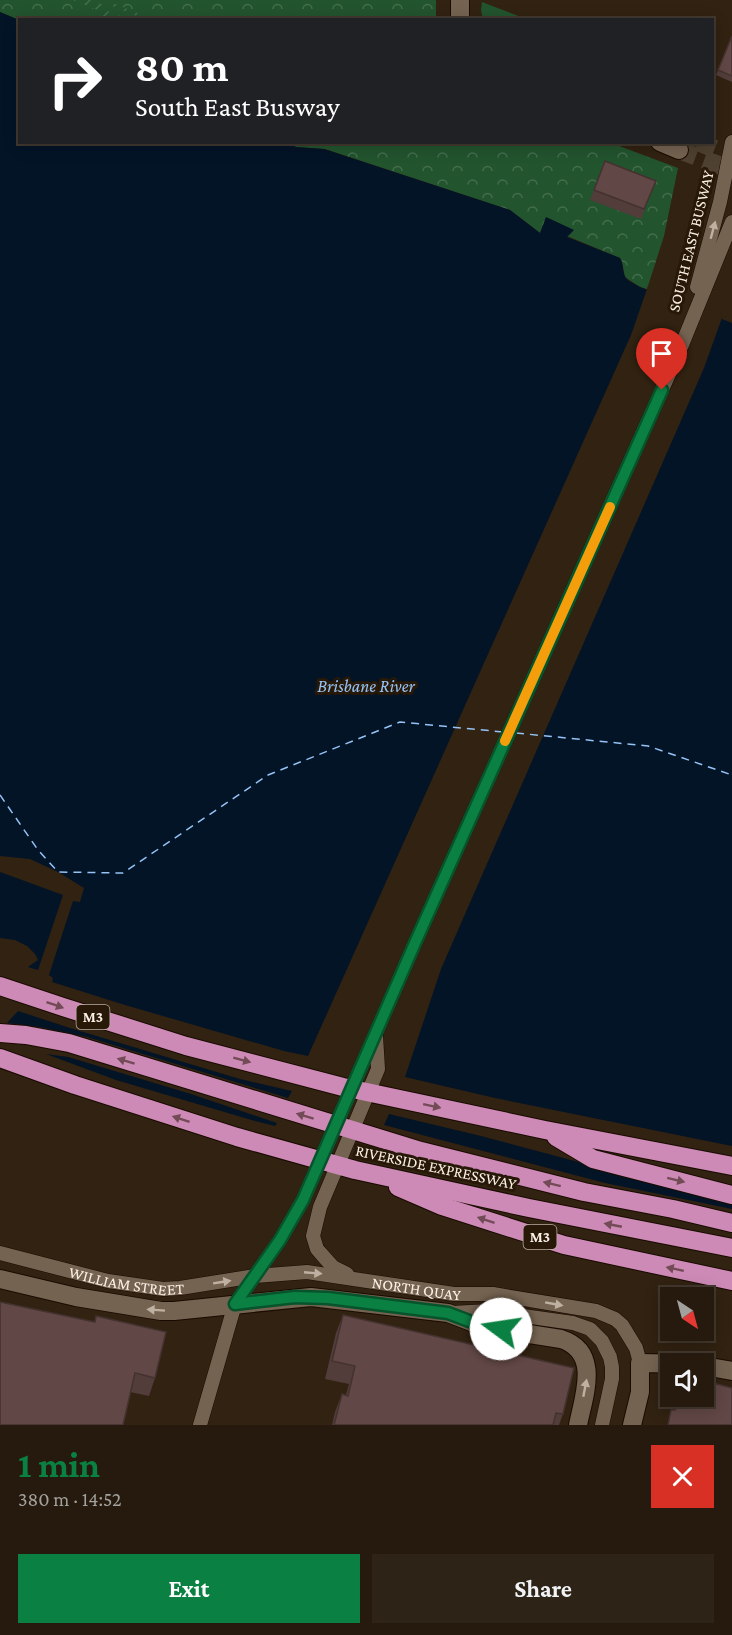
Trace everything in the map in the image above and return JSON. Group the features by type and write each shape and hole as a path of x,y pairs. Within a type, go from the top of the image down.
{"highway":[{"name":"M3","path":"0,986 186,1046 343,1087 545,1130 732,1166"},
{"name":"M3","path":"0,1033 69,1043 421,1151 584,1192 732,1223"},
{"name":"RIVERSIDE EXPRESSWAY","path":"0,1058 237,1137 355,1170 732,1248"},
{"name":"M3","path":"545,1130 593,1159 732,1195"},
{"name":"M3","path":"355,1170 442,1206 564,1245 732,1281"}],"street":[{"path":"460,0 460,18"},
{"path":"665,144 679,150"},
{"name":"WILLIAM STREET","path":"0,1279 76,1297 147,1309 174,1311 235,1304"},
{"name":"NORTH QUAY","path":"235,1304 311,1297 448,1313 485,1327 561,1339 573,1344 587,1365 587,1379 578,1425"},
{"path":"632,1425 640,1392 640,1363 660,1363"},
{"path":"714,1368 732,1371"}],"lane":[{"name":"SOUTH EAST BUSWAY","path":"681,347 720,202 732,142"},
{"name":"SOUTH EAST BUSWAY","path":"200,1425 235,1304 280,1240 303,1200 681,347 732,222"},
{"name":"SOUTH EAST BUSWAY","path":"358,1279 333,1267 317,1249 313,1236 326,1190 378,1068 376,1034"},
{"name":"WILLIAM STREET","path":"0,1253 108,1281 163,1289 255,1276"},
{"name":"NORTH QUAY","path":"255,1276 307,1272 454,1294 493,1294 597,1311 608,1315 622,1325 636,1348 640,1363"},
{"path":"454,1294 489,1311"},
{"path":"448,1313 489,1311 573,1323 596,1333 607,1349 612,1367 612,1379 602,1425"}],"green space":[{"path":"0,0 436,0 436,18 18,20 0,12"},
{"path":"73,0 92,0 106,6 108,1 150,18 142,18 110,5 107,11 125,18 100,18 102,12"},
{"path":"482,2 523,18 483,18"},
{"path":"290,144 614,144 678,168 664,236 647,289 625,277 620,258 567,236 573,230 547,218 540,233 510,210 325,149 296,147"}],"water":[{"name":"Brisbane River","path":"0,12 18,20 18,144 291,144 296,147 324,149 510,210 540,233 546,217 574,230 567,237 620,258 625,276 631,282 732,323 732,1248 387,1166 379,1134 249,1132 0,1050"}],"pier":[{"path":"648,286 723,315 704,368 441,969 405,1077 495,1098 732,1146 732,1203 481,1136 389,1114 384,1125 605,1183 732,1209 732,1251 386,1169 381,1156 416,1165 417,1162 380,1152 377,1137 248,1135 0,1053 0,938 15,940 27,946 38,960 28,967 38,970 63,895 0,872 0,856 30,859 84,888 80,902 73,901 49,975 53,978 52,982 284,1051 308,1056 631,335","holes":["18,1011 240,1079 292,1091 288,1098 87,1037 7,1023","46,1054 68,1057 277,1123 275,1126 255,1121 116,1080"]}],"building":[{"path":"732,36 732,76 718,70"},
{"path":"605,161 656,181 644,209 594,190"},
{"path":"0,1302 95,1322 96,1316 166,1332 155,1378 135,1373 123,1425 0,1425"},
{"path":"343,1315 574,1368 563,1414 556,1413 553,1425 334,1425 342,1394 348,1396 355,1366 332,1361"},
{"path":"714,1384 732,1388 732,1425 668,1425 671,1410 675,1410 677,1407 714,1407"}],"ferry route":[{"path":"0,795 38,850 58,872 123,873 268,775 400,722 503,732"},
{"path":"516,733 648,746 732,775"}],"tunnel":[{"path":"703,144 732,156"},
{"path":"679,150 732,170"}],"slow traffic":[{"path":"505,741 610,507"}],"route":[{"path":"501,1329 485,1327 448,1313 328,1298 295,1297 235,1304 280,1240 303,1200 662,390"}]}
